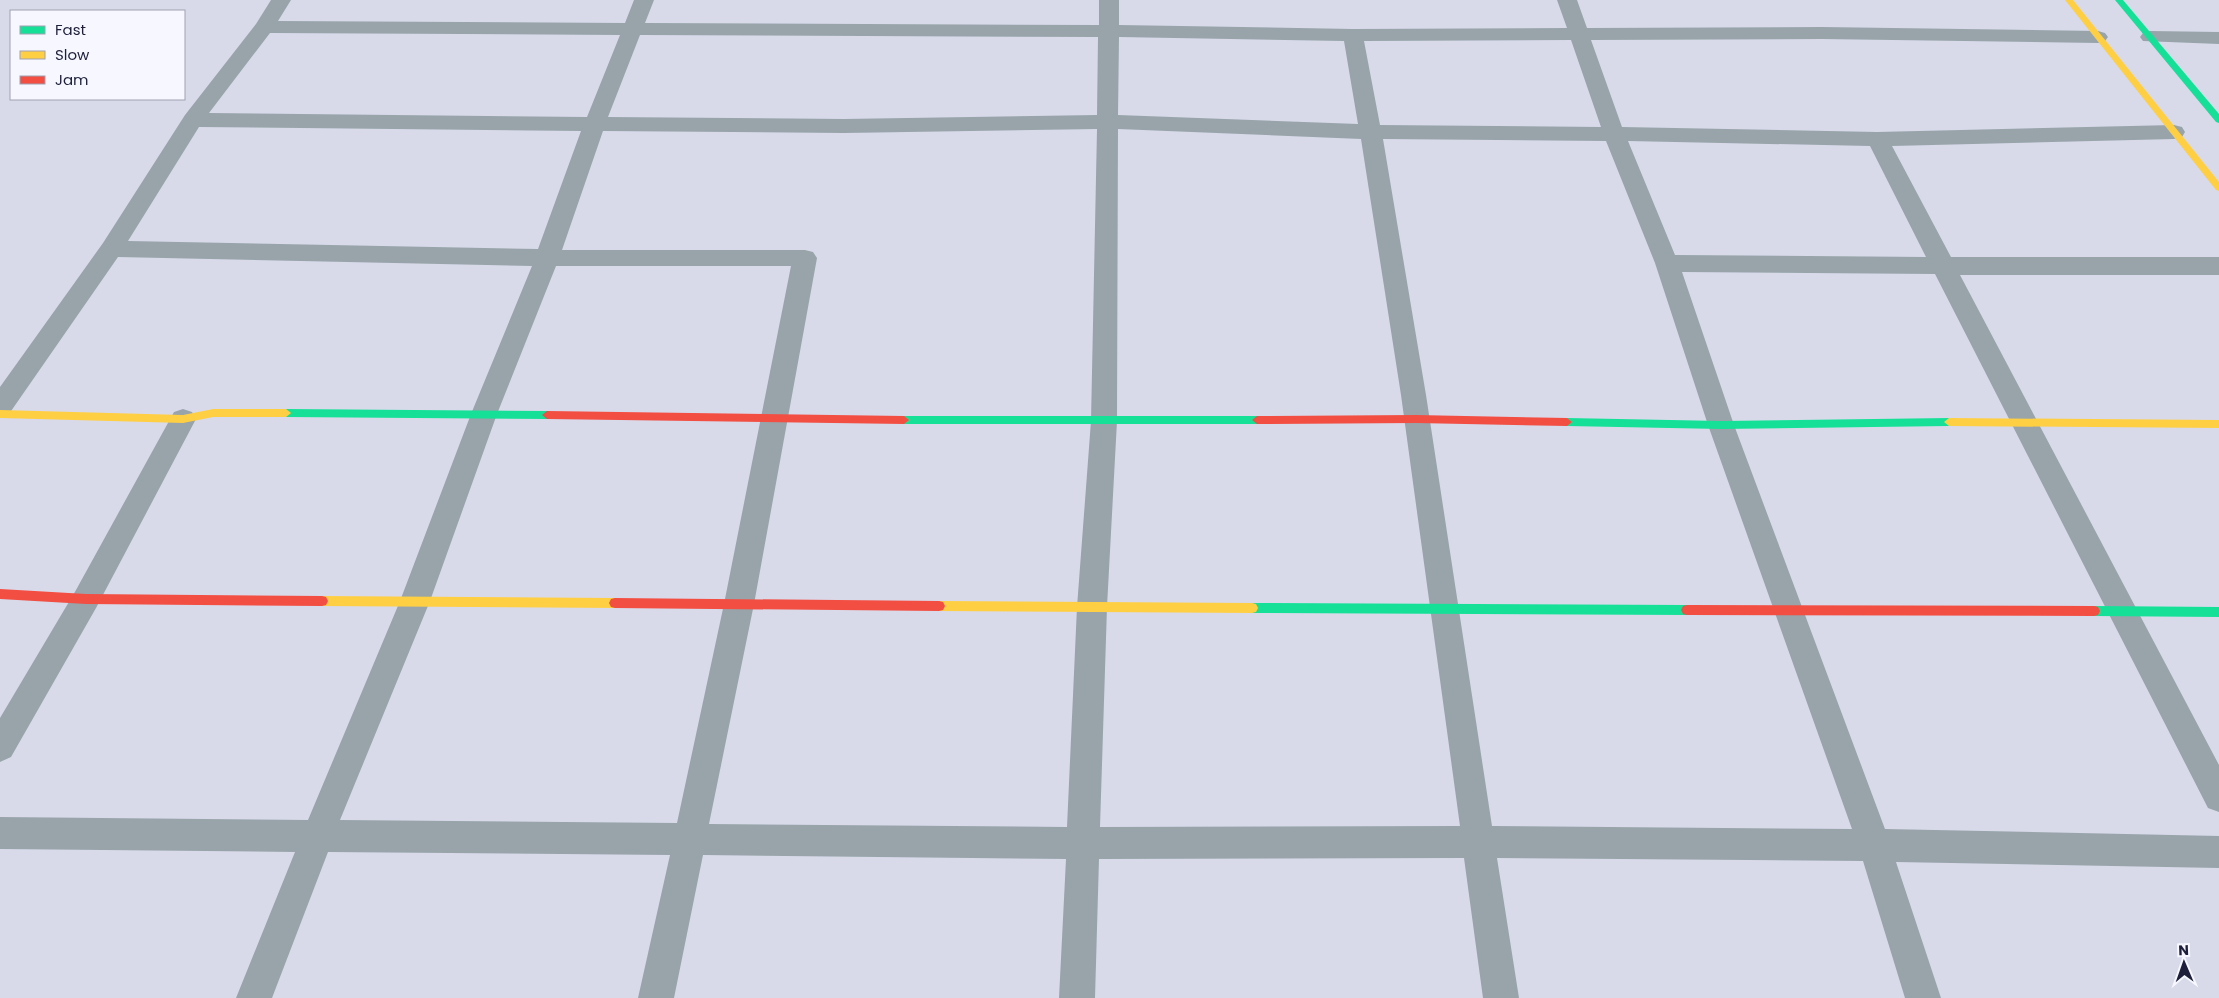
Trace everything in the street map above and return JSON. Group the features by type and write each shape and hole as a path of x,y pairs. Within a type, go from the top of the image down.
{"street":[{"path":"0,407 111,249 192,120 264,27 281,0"},
{"path":"254,998 317,837 415,601 484,414 547,258 595,123 644,0"},
{"path":"1077,998 1092,607 1104,421 1109,0"},
{"path":"1567,0 1614,134 1667,262 1721,424 1874,844 1923,998"},
{"path":"2069,0 2219,188"},
{"path":"2119,0 2219,120"},
{"path":"264,27 1108,31 1353,35 1822,33 2098,37"},
{"path":"1353,35 1371,132 1416,419 1501,998"},
{"path":"2150,37 2219,38"},
{"path":"192,120 844,126 1108,122 1371,132 1877,139 2174,132"},
{"path":"1877,139 2219,797"},
{"path":"111,249 547,258 805,258 739,604 656,998"},
{"path":"1667,262 1944,266 2219,266"},
{"path":"0,414 183,419 213,413 1104,421 1416,419 1721,424 2022,421 2219,424"},
{"path":"0,747 86,599 183,419"},
{"path":"0,594 86,599 1092,607 1787,608 2219,612"},
{"path":"0,833 1083,843 1874,844 2219,852"}],"traffic: fast":[{"path":"2119,0 2219,120"},
{"path":"286,413 547,415"},
{"path":"904,420 1257,420"},
{"path":"1567,422 1721,425 1949,422"},
{"path":"1252,608 1687,610"},
{"path":"2094,611 2219,612"}],"traffic: slow":[{"path":"2069,0 2219,188"},
{"path":"0,414 183,419 213,413 286,413"},
{"path":"1949,422 2219,424"},
{"path":"322,601 615,603"},
{"path":"939,606 1252,608"}],"traffic: jam":[{"path":"547,415 904,420"},
{"path":"1257,420 1416,419 1567,422"},
{"path":"0,594 86,599 322,601"},
{"path":"615,603 939,606"},
{"path":"1687,610 2094,611"}]}
